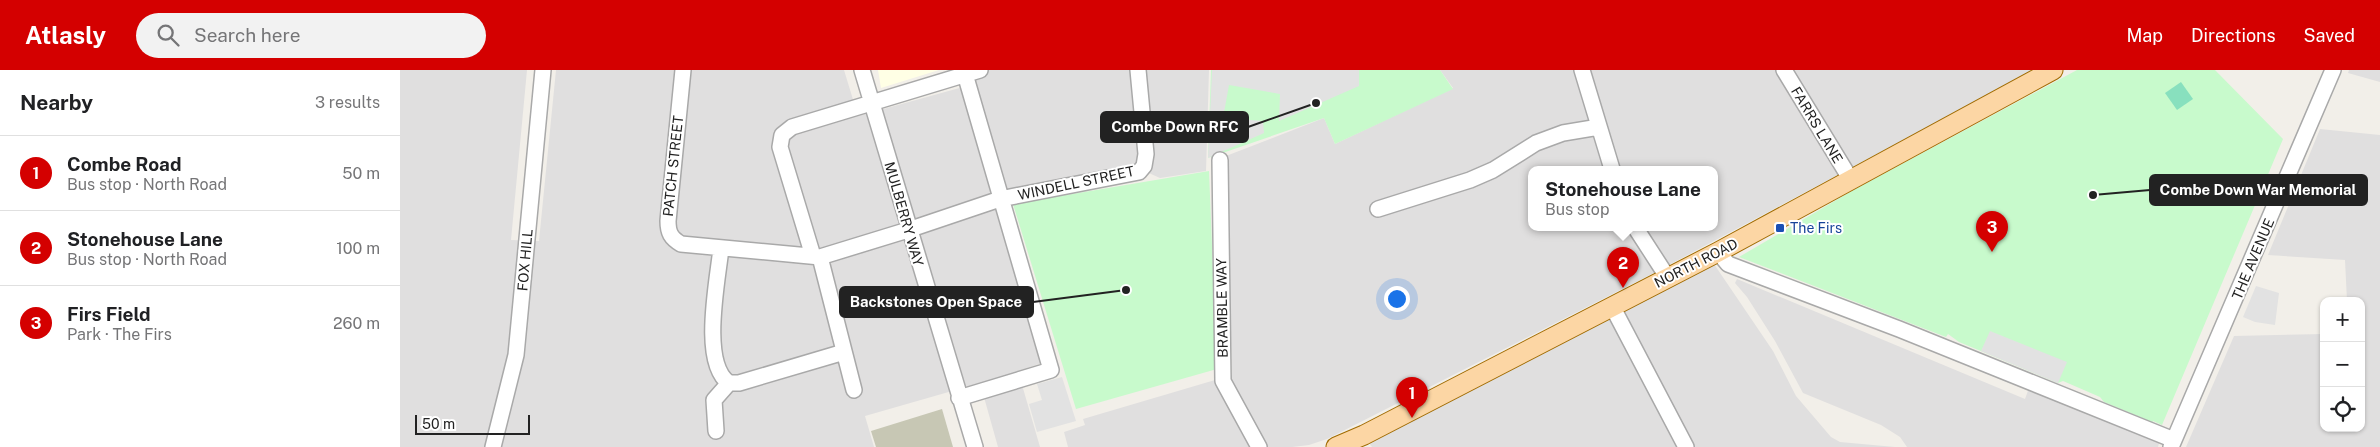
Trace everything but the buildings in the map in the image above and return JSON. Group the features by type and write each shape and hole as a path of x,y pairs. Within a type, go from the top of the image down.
{"main road":[{"name":"NORTH ROAD","path":"1336,447 1364,435 1718,252 2053,70"}],"street":[{"name":"FOX HILL","path":"493,447 516,355 543,70"},
{"name":"PATCH STREET","path":"683,70 668,231 672,239 681,244 816,256 908,230"},
{"name":"MULBERRY WAY","path":"862,70 908,230 974,446"},
{"name":"WINDELL STREET","path":"908,230 1000,199 1139,172 1144,166 1146,154 1138,70"},
{"path":"1582,70 1611,166"},
{"name":"FARRS LANE","path":"1784,70 1850,180"},
{"name":"THE AVENUE","path":"2173,444 2333,70"},
{"name":"WINDELL STREET","path":"872,103 972,72 1000,199 1051,370 959,398"},
{"path":"854,390 816,256 780,147 782,135 792,127 872,103"},
{"path":"1378,209 1470,180 1493,170 1536,143 1563,133 1599,126"},
{"name":"BRAMBLE WAY","path":"1220,160 1223,381 1259,447"},
{"path":"1639,231 1668,278"},
{"path":"721,248 712,338 721,375 729,383 739,383 844,352"},
{"path":"1718,252 1728,264 1898,329 2173,444"},
{"path":"1612,306 1686,447"},
{"path":"716,431 714,400 729,383"}],"shaded area":[{"path":"400,70 527,70 511,240 539,241 556,70 844,70 858,116 974,84 971,70 1209,70 1206,171 1160,178 1133,166 993,194 1042,363 1018,371 1040,447 998,447 980,383 865,416 874,447 400,447"},
{"path":"878,70 939,70 881,88"},
{"path":"1212,70 1359,70 1359,86 1279,121 1280,94 1229,85 1223,118 1263,121 1264,133 1208,158"},
{"path":"1440,70 2035,70 1650,275 1327,439 1309,445 1292,447 1068,447 1064,432 1085,425 1083,419 1232,375 1226,156 1324,118 1335,144 1453,88"},
{"path":"2349,70 2380,70 2380,82 2348,73"},
{"path":"2320,129 2380,135 2380,447 2186,447 2234,336 2320,334 2320,432 2365,432 2365,297 2347,297 2345,260 2268,255"},
{"path":"1714,264 1773,351 1796,396 1831,437 1840,442 1895,447 1372,447 1369,443"},
{"path":"1737,279 2025,399 2029,388 2159,443 2158,447 1907,447 1900,437 1881,425 1803,393 1775,341 1747,297 1735,283"},
{"path":"2256,286 2279,293 2275,325 2255,322 2243,317"},
{"path":"1990,331 2067,362 2058,383 1981,351"},
{"path":"1062,377 1076,421 1037,432 1029,404 1042,400 1037,384"},
{"path":"942,409 953,447 876,447 871,431"}],"green space":[{"path":"1211,70 1440,70 1453,89 1335,144 1324,118 1208,158"},
{"path":"2077,70 2215,70 2283,139 2162,425 2153,421 2151,424 2145,419 2104,402 2100,397 2063,381 2058,383 1959,342 1948,334 1946,337 1739,257 1850,192"},
{"path":"2181,82 2193,99 2177,110 2165,93"},
{"path":"1209,171 1217,369 1076,409 1013,204"}],"place":[{"name":"Combe Down RFC","path":"1316,103"},
{"name":"Combe Down War Memorial","path":"2093,195"},
{"name":"The Firs","path":"1780,228"},
{"name":"Firs Field","path":"1992,252"},
{"name":"Stonehouse Lane","path":"1623,288"},
{"name":"Backstones Open Space","path":"1126,290"},
{"name":"Combe Road","path":"1412,418"}]}
